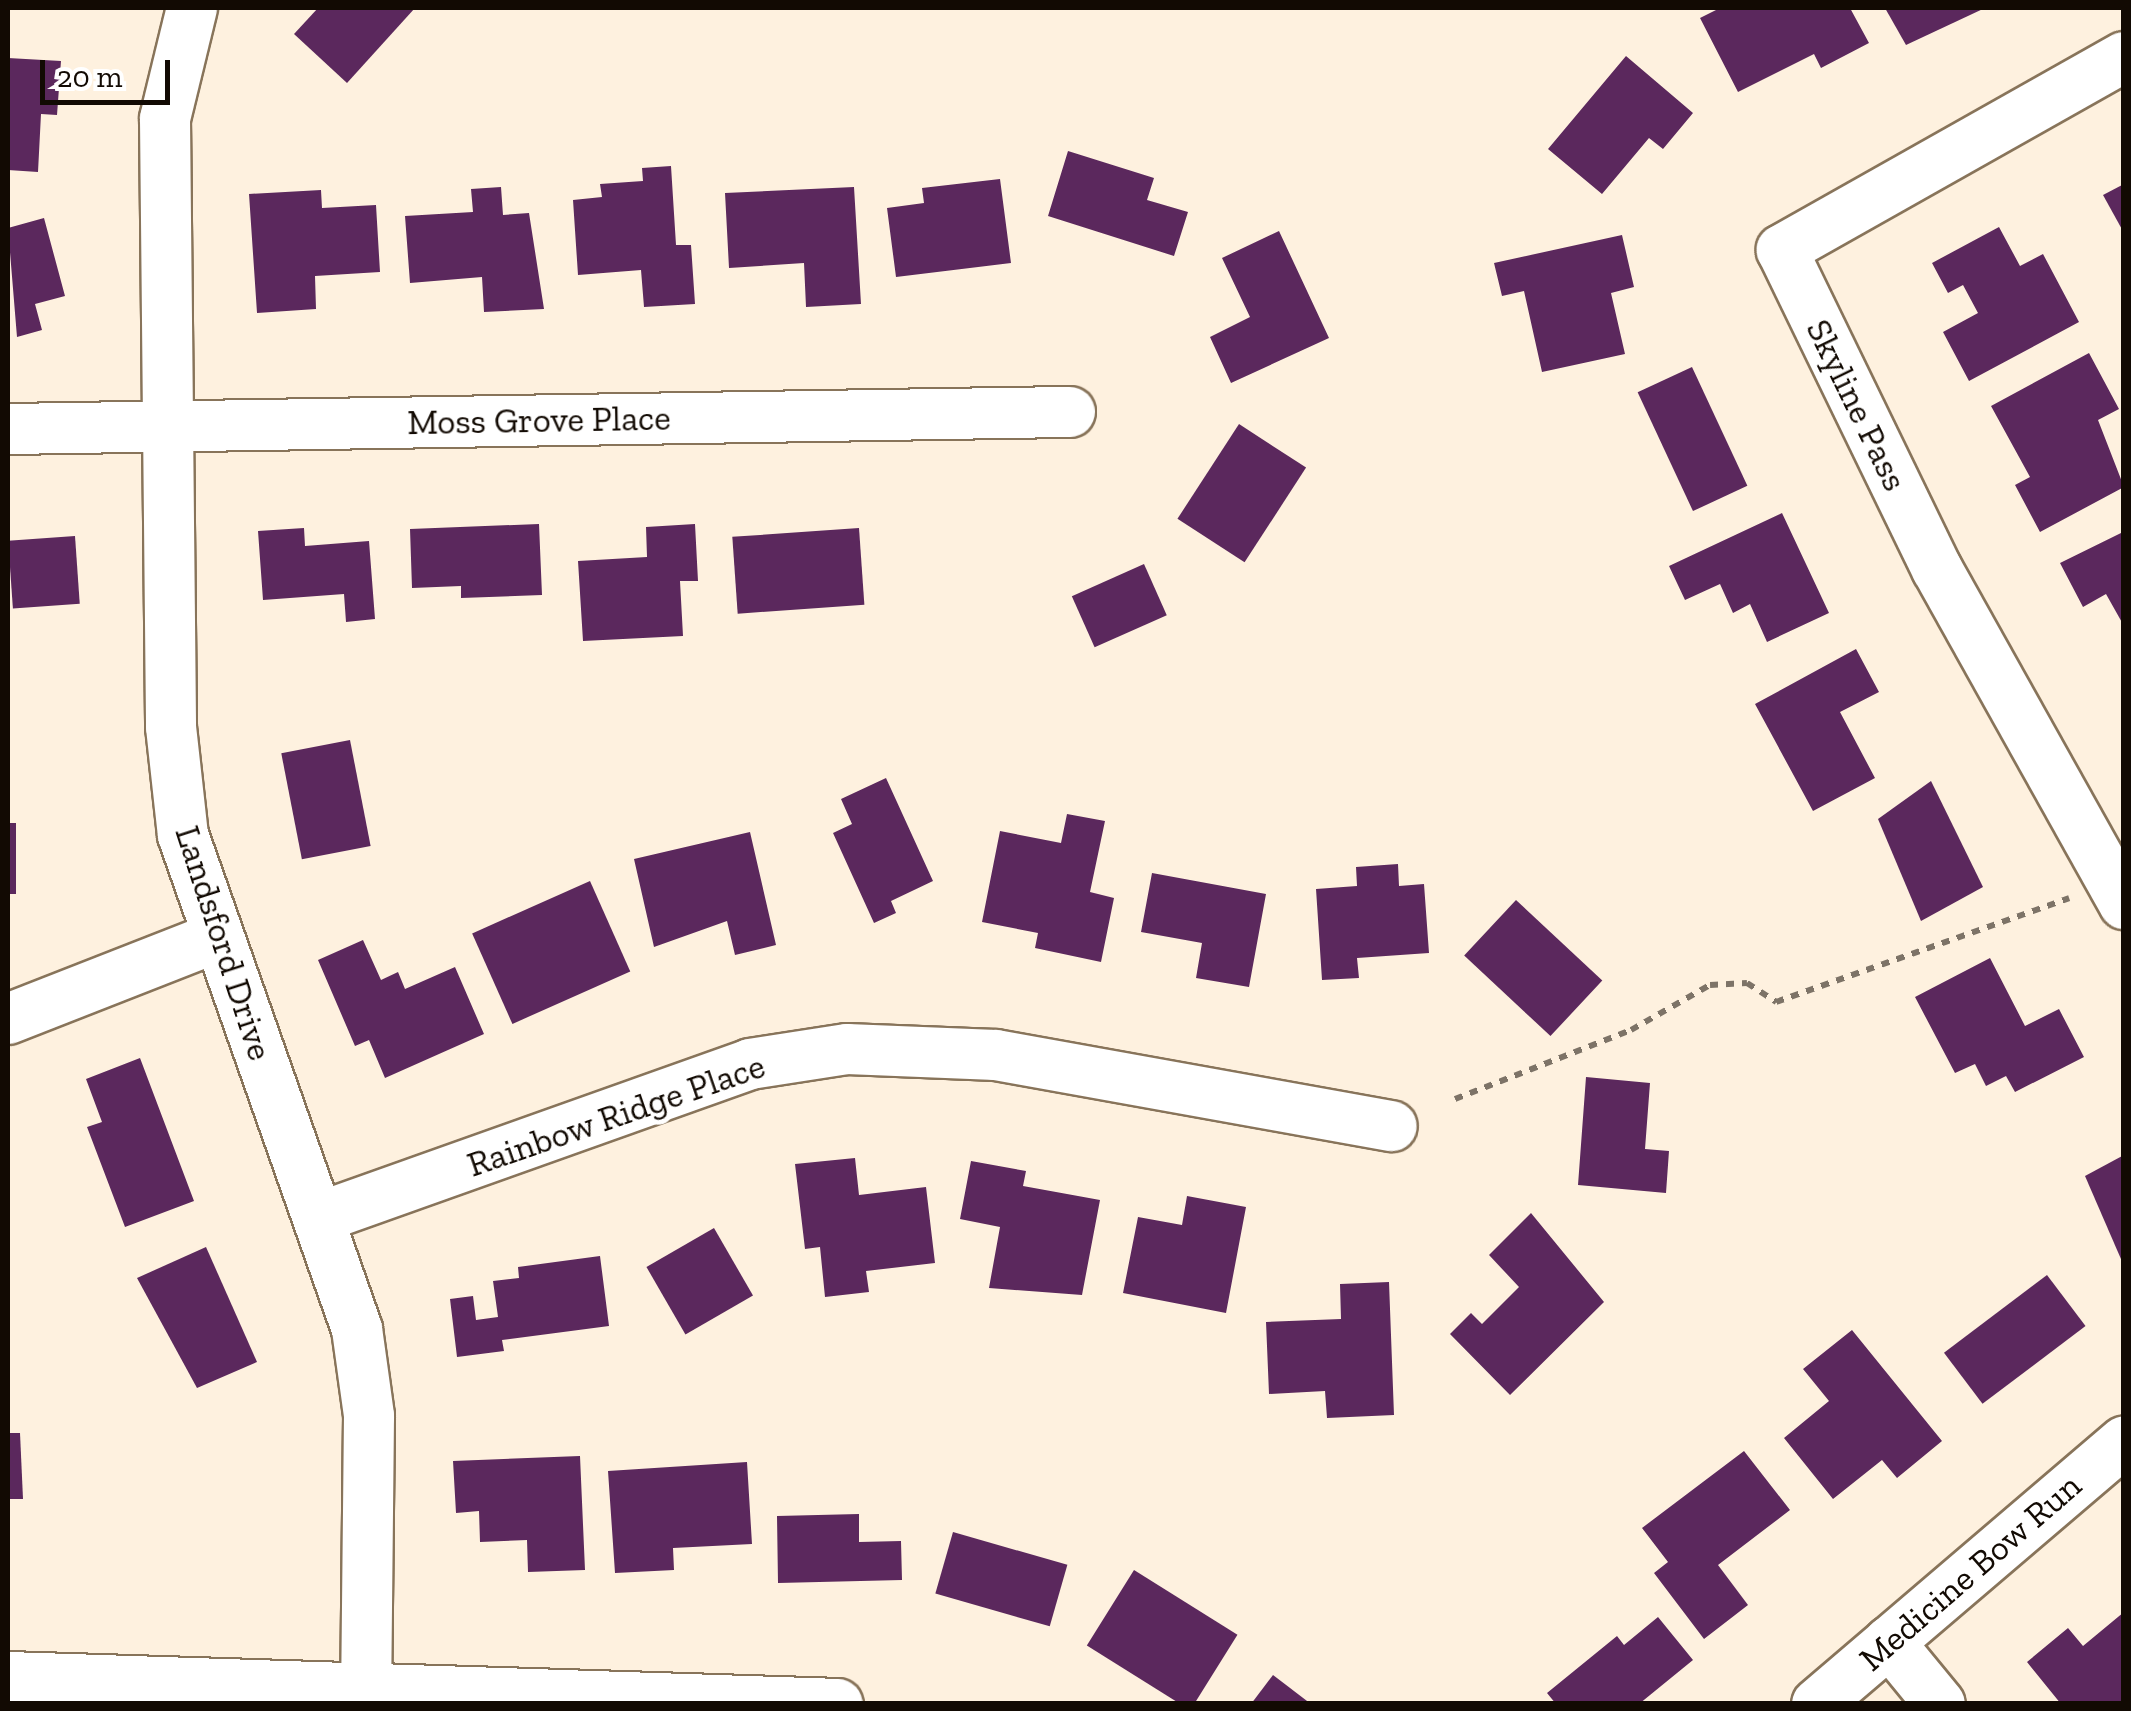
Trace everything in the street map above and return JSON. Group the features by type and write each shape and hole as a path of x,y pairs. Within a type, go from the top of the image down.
{"street":[{"name":"Landsford Drive","path":"192,8 165,119 171,727 183,835 321,1217 357,1329 369,1416 366,1687"},
{"name":"Skyline Pass","path":"2100,899 1782,250 2124,57"},
{"name":"Moss Grove Place","path":"8,429 1070,412"},
{"path":"8,1019 217,937"},
{"name":"Rainbow Ridge Place","path":"321,1217 750,1064 848,1049 996,1055 1392,1126"},
{"name":"Medicine Bow Run","path":"1817,1704 2124,1442"},
{"path":"1889,1642 1940,1704"},
{"path":"8,1677 838,1704"}],"path":[{"path":"1456,1099 1632,1030 1710,985 1747,984 1776,1002 2100,899"}],"building":[{"path":"318,8 415,8 347,83 294,34"},
{"path":"1720,8 1850,8 1869,43 1821,68 1814,54 1738,92 1700,18"},
{"path":"1885,8 1985,8 1906,45"},
{"path":"1626,56 1693,113 1663,149 1649,138 1602,194 1548,149"},
{"path":"8,58 61,61 57,115 41,114 38,172 8,170"},
{"path":"1068,151 1154,178 1147,200 1188,212 1174,256 1048,216"},
{"path":"671,166 676,245 691,245 695,304 644,307 641,270 578,275 573,200 602,197 600,184 643,181 642,168"},
{"path":"1000,179 1011,263 896,277 887,208 924,203 922,188"},
{"path":"2124,184 2124,233 2103,195"},
{"path":"501,187 503,215 529,213 544,309 484,312 482,277 410,283 405,216 473,212 471,189"},
{"path":"854,187 861,304 806,307 804,263 729,268 725,193"},
{"path":"321,190 322,208 376,205 380,272 315,276 316,309 257,313 249,194"},
{"path":"44,218 65,296 35,304 42,330 17,337 8,228"},
{"path":"1999,227 2020,266 2043,254 2079,322 1969,381 1943,332 1978,313 1963,285 1948,293 1932,263"},
{"path":"1279,231 1329,338 1231,383 1210,337 1250,317 1222,258"},
{"path":"1622,235 1634,287 1611,293 1625,354 1542,372 1524,291 1502,296 1494,263"},
{"path":"2089,353 2119,409 2098,420 2124,487 2040,532 2015,485 2030,477 1991,406"},
{"path":"1692,367 1747,486 1693,511 1638,392"},
{"path":"1239,424 1306,468 1245,562 1177,519"},
{"path":"1782,513 1829,613 1767,642 1750,604 1733,613 1720,584 1685,600 1669,566"},
{"path":"539,524 542,595 461,598 461,586 412,588 410,529"},
{"path":"695,524 698,581 680,581 683,636 583,641 578,561 647,557 646,527"},
{"path":"304,528 305,546 369,541 375,619 346,622 344,594 263,600 258,531"},
{"path":"859,528 864,605 738,614 732,537"},
{"path":"2121,533 2124,626 2106,594 2083,607 2060,563"},
{"path":"75,536 80,604 13,609 8,541"},
{"path":"1144,564 1167,615 1095,647 1072,596"},
{"path":"1856,649 1879,692 1840,712 1875,778 1813,811 1755,704"},
{"path":"350,740 371,846 302,859 281,753"},
{"path":"886,778 933,881 891,901 896,913 874,923 833,833 852,824 841,799"},
{"path":"1931,781 1983,887 1921,921 1878,819"},
{"path":"1067,814 1105,821 1090,892 1114,898 1101,962 1035,948 1038,933 982,922 1000,831 1061,843"},
{"path":"8,823 16,823 16,894 8,894"},
{"path":"750,832 776,945 735,955 727,921 654,947 634,859"},
{"path":"1398,864 1399,886 1424,884 1429,953 1357,958 1359,978 1322,980 1316,889 1357,886 1356,867"},
{"path":"1152,873 1266,894 1249,987 1196,978 1202,943 1141,932"},
{"path":"590,881 630,971 512,1024 472,933"},
{"path":"1516,900 1602,980 1550,1036 1464,956"},
{"path":"363,940 381,980 398,972 405,989 455,967 484,1034 385,1078 369,1040 355,1046 318,960"},
{"path":"1990,958 2025,1026 2059,1009 2084,1057 2015,1092 2006,1076 1986,1086 1975,1064 1955,1073 1915,997"},
{"path":"140,1058 194,1201 125,1227 87,1127 102,1122 86,1079"},
{"path":"1586,1077 1650,1083 1645,1149 1669,1151 1666,1193 1578,1185"},
{"path":"2124,1155 2124,1266 2085,1176"},
{"path":"855,1158 859,1195 926,1187 935,1263 866,1271 869,1292 825,1297 820,1247 805,1249 795,1164"},
{"path":"971,1161 1026,1171 1023,1186 1100,1200 1082,1295 989,1288 1000,1227 960,1219"},
{"path":"1187,1196 1246,1207 1226,1313 1123,1293 1138,1217 1182,1225"},
{"path":"1531,1213 1604,1302 1510,1395 1450,1334 1471,1313 1482,1324 1519,1287 1489,1255"},
{"path":"714,1228 753,1296 685,1335 646,1267"},
{"path":"206,1247 257,1362 197,1388 137,1278"},
{"path":"600,1256 609,1326 502,1340 504,1351 457,1357 450,1299 473,1296 476,1320 498,1317 493,1281 519,1278 518,1267"},
{"path":"2047,1275 2086,1326 1982,1404 1944,1353"},
{"path":"1389,1282 1394,1415 1327,1418 1325,1391 1269,1394 1266,1322 1341,1319 1340,1284"},
{"path":"1852,1330 1942,1441 1897,1478 1882,1460 1833,1499 1784,1438 1829,1401 1803,1369"},
{"path":"8,1433 20,1433 23,1499 8,1499"},
{"path":"1744,1451 1790,1510 1718,1565 1748,1605 1704,1639 1654,1573 1668,1562 1642,1528"},
{"path":"580,1456 585,1570 528,1572 527,1540 480,1542 479,1511 456,1513 453,1461"},
{"path":"747,1462 752,1544 673,1548 674,1570 615,1573 608,1471"},
{"path":"859,1514 859,1542 901,1541 902,1580 778,1583 777,1516"},
{"path":"953,1532 1067,1565 1050,1626 935,1594"},
{"path":"1134,1570 1237,1635 1194,1704 1180,1704 1087,1645"},
{"path":"2124,1612 2124,1704 2061,1704 2027,1662 2068,1628 2083,1646"},
{"path":"1658,1617 1693,1660 1639,1704 1556,1704 1547,1693 1617,1636 1624,1645"},
{"path":"1273,1675 1311,1704 1251,1704"}]}
